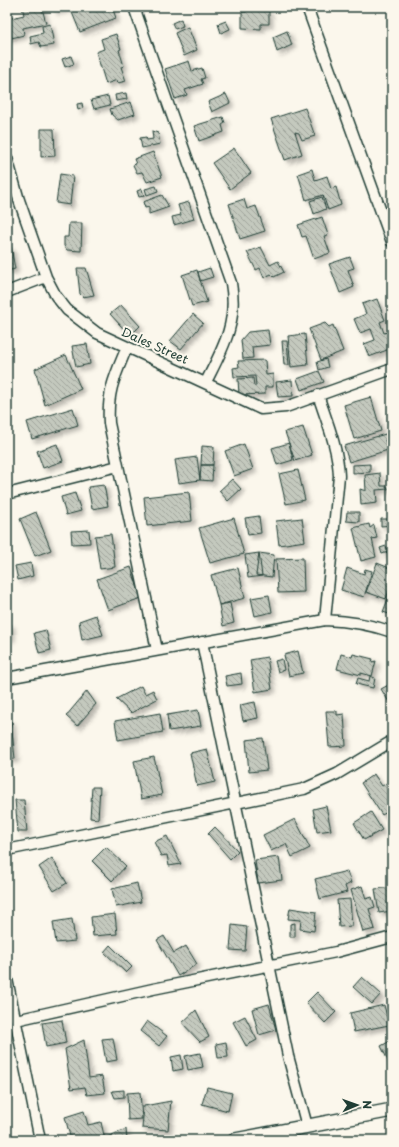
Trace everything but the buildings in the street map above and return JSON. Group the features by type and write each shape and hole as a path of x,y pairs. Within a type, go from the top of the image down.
{"street":[{"path":"134,7 231,283 234,298 231,329 206,382"},
{"path":"307,7 392,242"},
{"name":"Dales Street","path":"7,158 19,200 46,277 59,300 82,323 96,333 206,382 251,406 261,409 279,409 392,369"},
{"path":"7,292 46,277"},
{"path":"127,347 111,386 108,404 109,423 157,650"},
{"path":"318,396 335,445 339,476 325,620"},
{"path":"7,494 118,466"},
{"path":"7,678 325,620 351,621 378,627 392,632"},
{"path":"202,642 288,1056 307,1126"},
{"path":"7,850 304,789 337,774 392,741"},
{"path":"16,1020 153,989 343,951 392,937"},
{"path":"7,979 40,1140"},
{"path":"235,1140 392,1110"}]}
